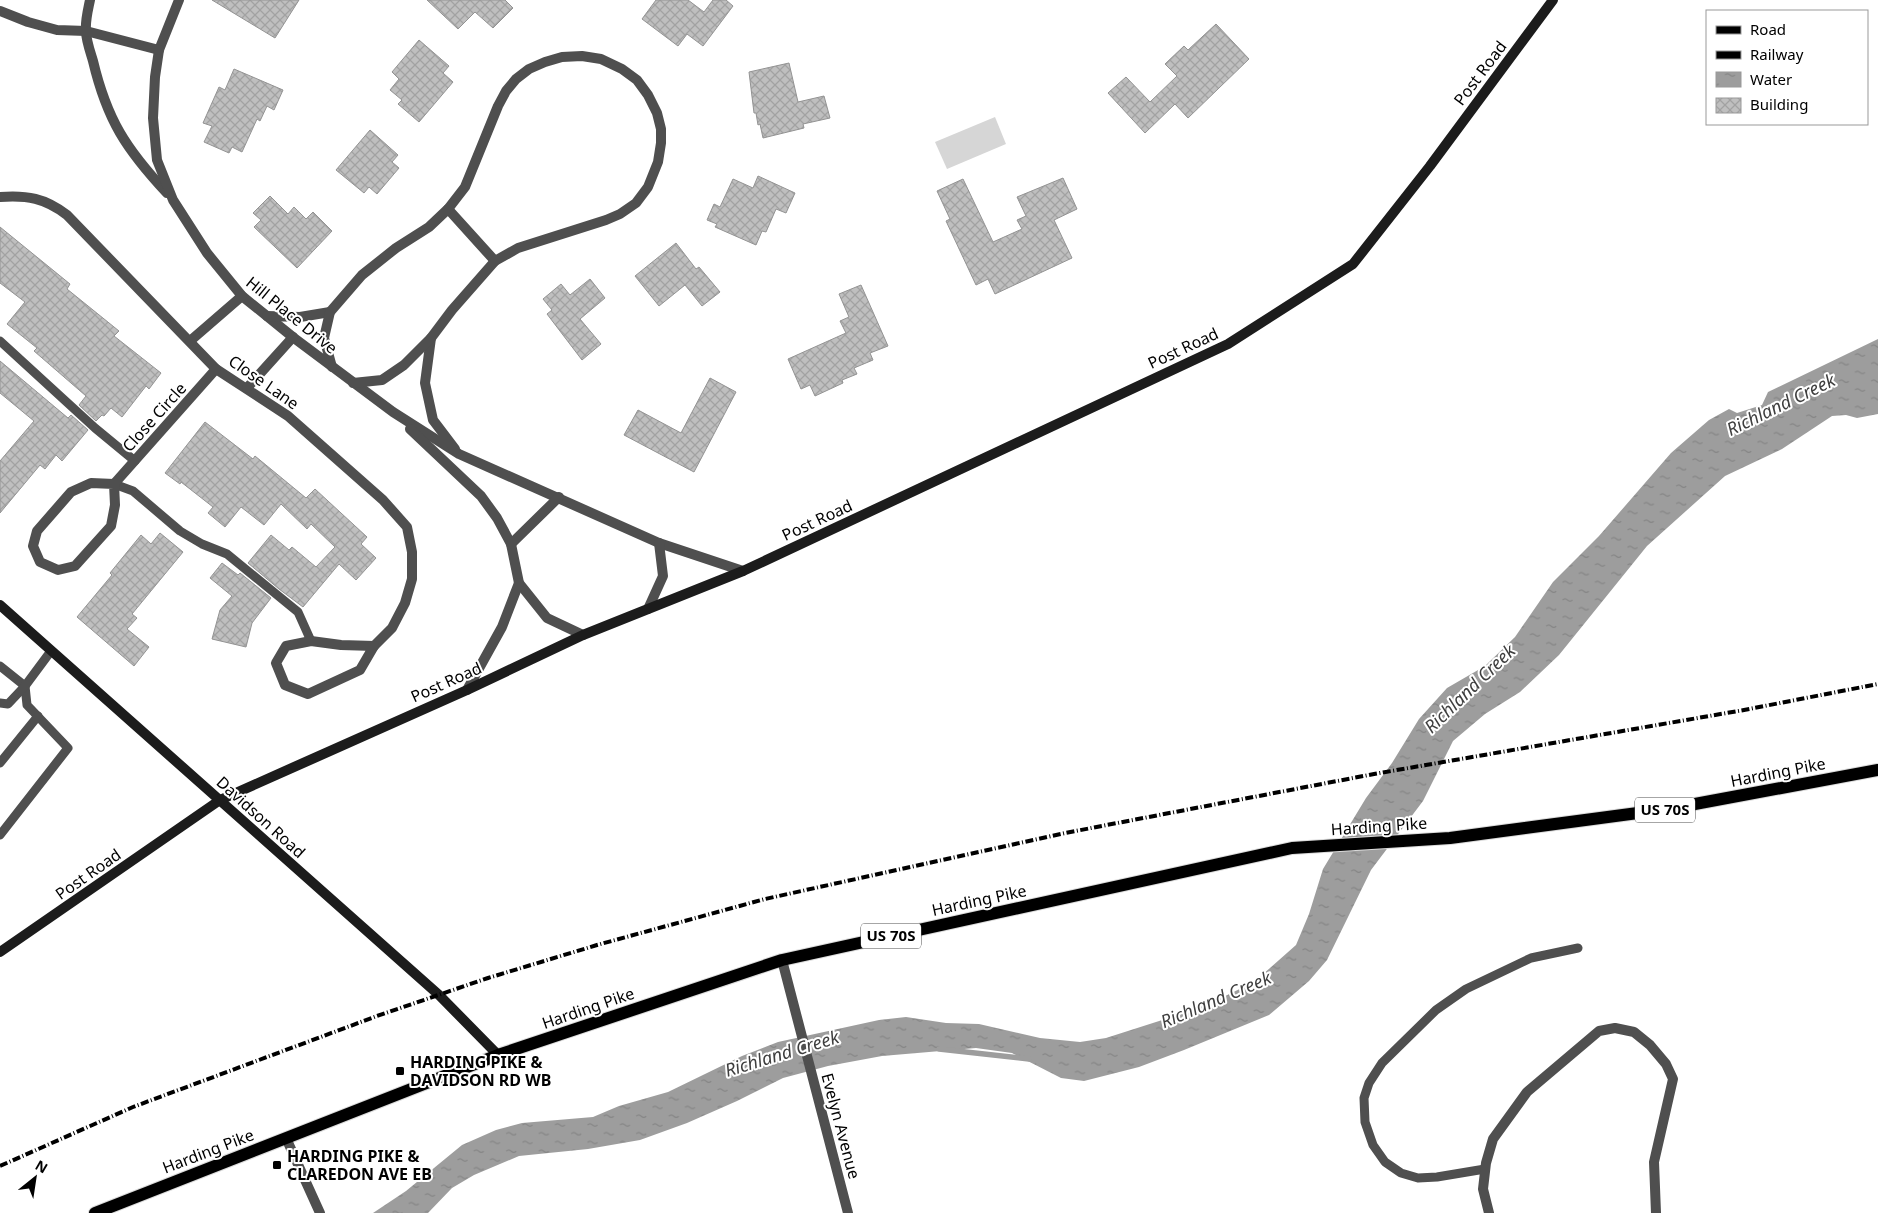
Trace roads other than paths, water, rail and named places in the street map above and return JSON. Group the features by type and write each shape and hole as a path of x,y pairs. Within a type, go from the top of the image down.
{"main road":[{"name":"Harding Pike","path":"95,1213 498,1055 782,960 1292,848 1450,838 1668,810 1878,770"}],"street":[{"name":"Hill Place Drive","path":"90,0 86,31 98,85 120,136 146,171 172,200 207,252 242,296 353,383 393,412 459,454 659,543 743,571"},
{"name":"Hill Place Drive","path":"172,200 157,160 153,139 153,98 159,50 179,0"},
{"name":"Post Road","path":"0,952 220,800 467,690 583,635 743,571 1228,344 1353,264 1430,166 1553,0"},
{"path":"0,11 28,22 58,30 86,31 159,50"},
{"path":"332,367 324,338 330,312 362,275 396,248 429,227 448,209 465,187 498,106 516,78 529,69 545,62 562,57 582,56 601,59 622,69 637,80 648,95 657,114 661,129 658,162 648,187 636,203 613,217 518,248 495,261 458,303 431,338 404,365 382,380 353,383"},
{"name":"Close Lane","path":"0,197 36,198 54,205 67,215 216,369 288,416 353,472 383,500 407,527 412,552 412,579 408,595 392,628 374,646 360,670 308,694 285,685 276,664 286,646 311,641 341,645 374,646"},
{"path":"448,209 495,261"},
{"path":"190,341 242,296"},
{"path":"267,316 300,317 330,312"},
{"path":"247,388 293,337"},
{"path":"431,338 425,383 433,420 459,454"},
{"name":"Close Circle","path":"114,484 216,369"},
{"name":"Hill Place Drive","path":"393,412 481,496 497,518 511,544 519,583 547,618 583,635"},
{"path":"91,483 114,484 115,505 110,526 75,566 58,570 40,562 33,546 36,531 71,492 91,483"},
{"path":"511,544 560,498"},
{"path":"648,609 663,576 659,543"},
{"path":"467,690 502,627 519,583"},
{"name":"Davidson Road","path":"0,605 439,995 498,1055"},
{"name":"Evelyn Avenue","path":"782,960 848,1213"},
{"path":"1489,1213 1483,1189 1485,1169 1493,1140 1527,1092 1599,1032 1615,1028 1634,1032 1650,1045 1666,1064 1673,1079 1654,1162 1656,1213"},
{"path":"286,1138 320,1213"}],"lane":[{"path":"0,341 95,428 135,461"},
{"path":"114,484 134,491 180,531 202,544 226,554 234,560 298,612 311,641"},
{"path":"0,703 8,704 25,686 51,651"},
{"path":"0,666 25,686 27,705 68,748 0,835"},
{"path":"0,762 38,716"},
{"path":"1485,1169 1437,1177 1418,1178 1401,1173 1385,1162 1374,1145 1365,1122 1364,1098 1369,1083 1382,1062 1436,1010 1466,990 1531,958 1578,948"}],"water":[{"path":"1878,339 1878,414 1857,418 1846,415 1832,416 1782,449 1725,476 1647,546 1559,655 1520,692 1485,714 1453,741 1423,801 1371,870 1327,960 1309,981 1269,1015 1139,1067 1084,1081 1061,1078 1012,1053 976,1048 882,1056 828,1066 783,1078 687,1123 640,1140 588,1149 519,1156 474,1175 452,1188 428,1213 373,1213 406,1191 462,1145 496,1130 522,1123 593,1117 619,1106 668,1092 742,1056 778,1042 879,1020 906,1017 946,1023 979,1024 1040,1038 1080,1042 1106,1038 1181,1014 1215,1001 1254,982 1296,945 1309,914 1323,869 1366,798 1392,763 1419,719 1447,688 1485,666 1515,637 1553,582 1599,536 1671,453 1709,420 1729,409 1737,413 1762,405 1768,392"}],"waterway":[{"name":"Richland Creek","path":"939,1049 1029,1059"}],"railway":[{"path":"0,1166 133,1107 377,1016 488,978 597,945 765,899 1065,833 1374,774 1744,710 1878,684"}],"place":[{"name":"HARDING PIKE & DAVIDSON RD WB","path":"400,1071"},
{"name":"HARDING PIKE & CLAREDON AVE EB","path":"277,1165"}]}
